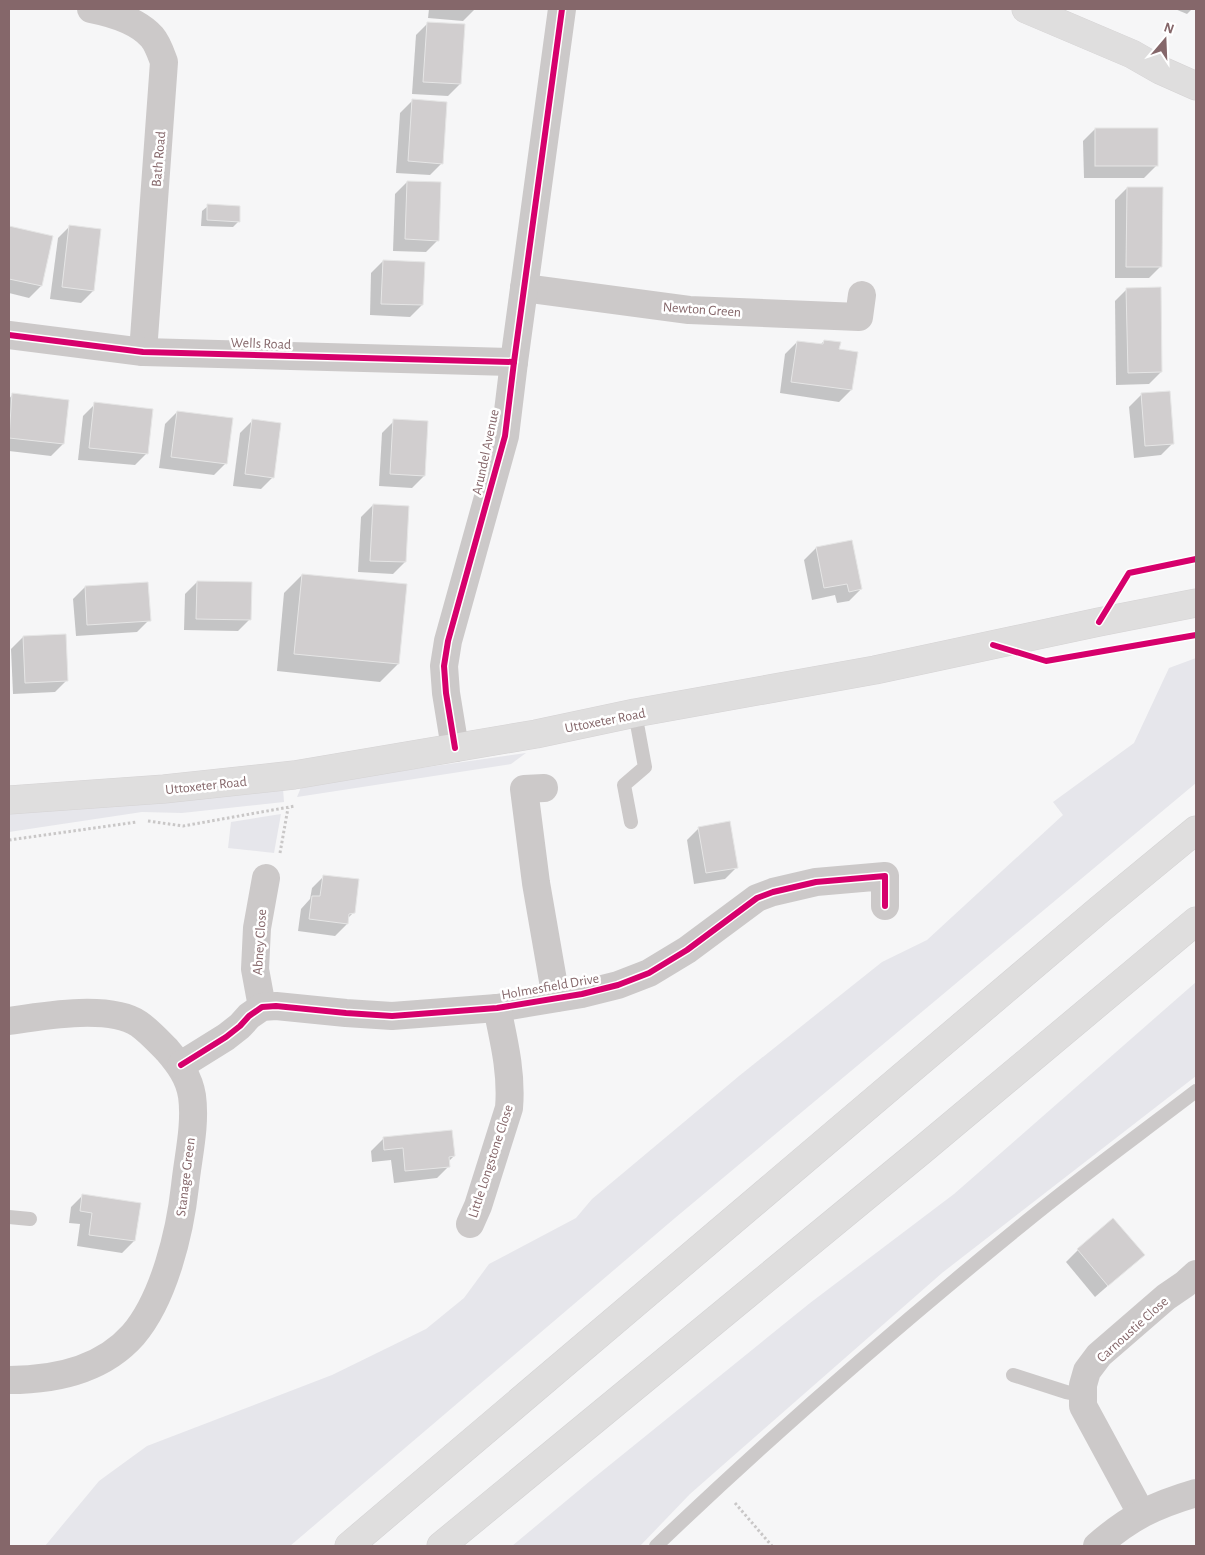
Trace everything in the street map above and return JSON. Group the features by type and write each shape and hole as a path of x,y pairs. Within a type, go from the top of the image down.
{"main road":[{"path":"1026,9 1132,54 1160,70 1196,86"},
{"name":"Uttoxeter Road","path":"9,800 164,789 294,775 456,748 875,670 1196,602"},
{"path":"349,1546 1084,922 1196,830"},
{"path":"441,1546 914,1157 1196,921"}],"street":[{"name":"Bath Road","path":"91,9 124,19 152,36 164,62 164,92 143,352"},
{"name":"Arundel Avenue","path":"456,748 446,693 444,666 448,641 505,436 562,9"},
{"name":"Newton Green","path":"524,288 689,310 859,317 862,295"},
{"name":"Wells Road","path":"9,335 143,352 514,362"},
{"name":"Holmesfield Drive","path":"544,788 524,789 536,883 556,998"},
{"name":"Holmesfield Drive","path":"262,1007 276,1006 392,1016 497,1008 618,985 649,973 687,950 757,898 773,892 816,882 885,876 885,906"},
{"name":"Abney Close","path":"262,1007 255,969 258,928 266,878"},
{"path":"181,1065 226,1037 262,1007"},
{"name":"Little Longstone Close","path":"470,1224 478,1206 509,1108 510,1074 497,1008"},
{"name":"Stanage Green","path":"9,1021 85,1013 106,1014 138,1023 181,1065 187,1079 193,1113 184,1195 176,1243 164,1277 144,1318 133,1334 120,1347 91,1366 62,1375 9,1380"},
{"name":"Carnoustie Close","path":"1082,1396 1082,1385 1087,1371 1099,1355 1166,1297 1193,1286"},
{"path":"1082,1396 1083,1406 1141,1514"},
{"path":"1097,1546 1112,1533 1141,1514 1196,1492"}],"lane":[{"path":"631,822 624,785 645,767 635,714"},
{"path":"656,1546 824,1391 1016,1231 1196,1091"},
{"path":"9,1217 30,1219"},
{"path":"1013,1375 1082,1396"}],"path":[{"path":"266,878 278,865 294,775"},
{"path":"9,840 146,821 183,826 288,808"},
{"path":"719,1486 772,1546"}],"shaded area":[{"path":"1196,658 1196,783 675,1218 290,1546 45,1546 99,1481 147,1446 332,1375 426,1329 464,1298 489,1264 576,1218 592,1199 739,1076 882,962 927,940 1063,815 1053,802 1134,743 1169,668"},
{"path":"526,753 511,764 297,797 302,785"},
{"path":"283,789 284,802 182,813 142,812 9,832 9,814"},
{"path":"281,814 274,853 228,848 231,822"},
{"path":"1196,982 1196,1076 942,1273 690,1494 640,1546 512,1546 810,1303 954,1194"}],"building":[{"path":"427,22 465,24 461,84 423,82"},
{"path":"412,99 447,102 443,164 408,161"},
{"path":"1095,128 1158,128 1158,166 1095,166"},
{"path":"407,181 441,182 439,241 405,239"},
{"path":"1127,187 1163,187 1162,267 1126,267"},
{"path":"207,204 240,206 240,222 207,220"},
{"path":"69,225 101,229 94,291 62,287"},
{"path":"9,226 53,236 42,286 9,279"},
{"path":"383,260 425,262 423,305 381,304"},
{"path":"1161,287 1162,372 1128,373 1126,288"},
{"path":"824,340 841,342 839,349 858,352 852,390 791,382 797,341 823,344"},
{"path":"1170,391 1174,444 1145,446 1141,393"},
{"path":"12,393 69,400 64,444 9,438"},
{"path":"94,402 153,409 148,454 89,448"},
{"path":"177,411 233,418 227,464 171,457"},
{"path":"252,419 281,423 274,478 245,474"},
{"path":"393,419 428,421 425,476 390,474"},
{"path":"373,504 409,506 406,562 370,561"},
{"path":"852,540 862,589 849,592 847,584 824,588 816,547"},
{"path":"302,574 407,584 399,664 294,654"},
{"path":"197,581 252,582 251,620 196,619"},
{"path":"148,582 151,621 87,625 85,586"},
{"path":"66,634 68,681 25,683 23,636"},
{"path":"730,821 738,868 706,873 698,827"},
{"path":"323,875 359,879 355,913 349,914 348,924 309,919 312,896 320,896"},
{"path":"452,1130 455,1156 449,1157 450,1167 405,1171 403,1148 384,1150 383,1137"},
{"path":"82,1194 141,1203 135,1241 89,1235 92,1213 80,1211"},
{"path":"1113,1218 1145,1255 1108,1286 1077,1249"}],"cycle path":[{"path":"455,748 446,693 444,666 448,641 505,436 562,9"},
{"path":"9,335 143,352 514,362"},
{"path":"1099,622 1129,573 1196,559"},
{"path":"993,645 1046,661 1196,635"},
{"path":"181,1065 226,1037 262,1007 276,1006 392,1016 497,1008 582,994 618,985 649,973 687,950 757,898 773,892 816,882 885,876 885,906"}]}
